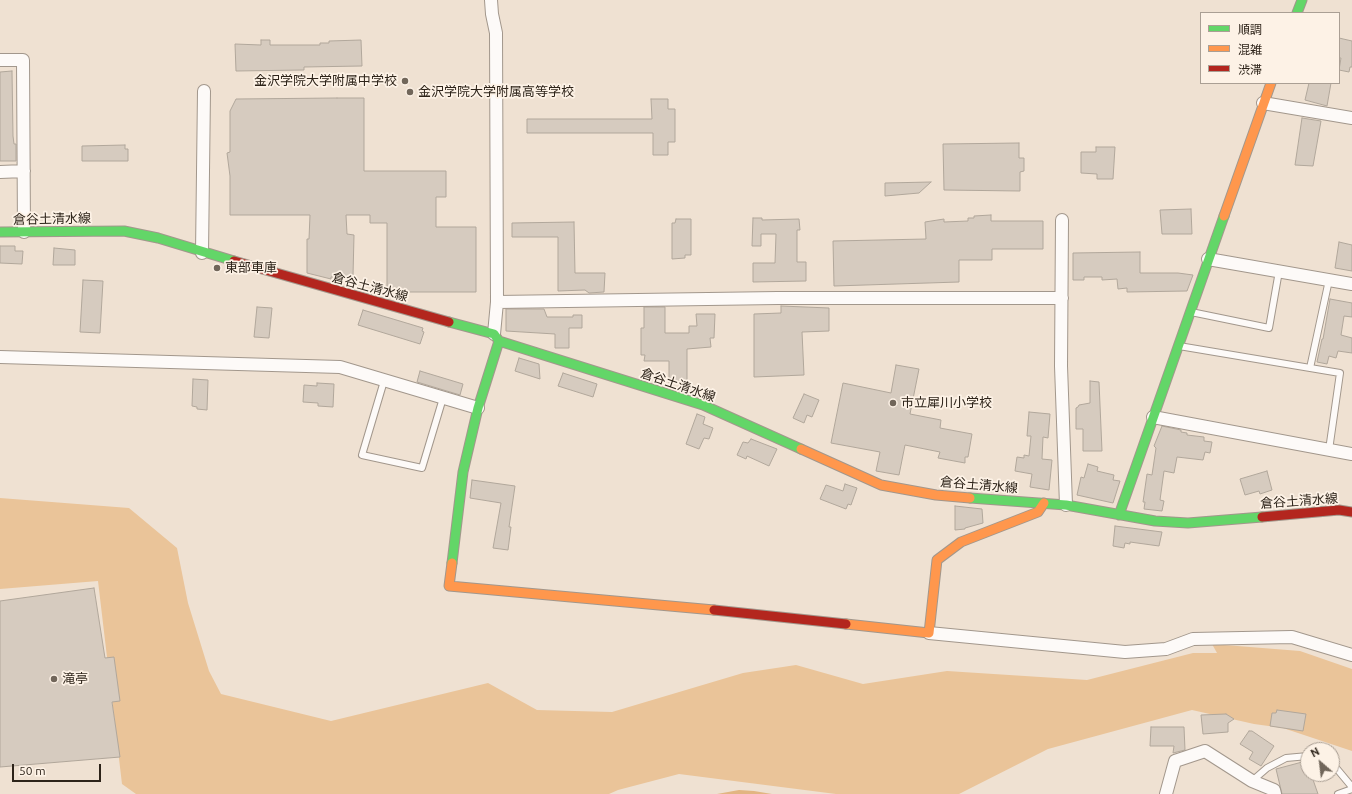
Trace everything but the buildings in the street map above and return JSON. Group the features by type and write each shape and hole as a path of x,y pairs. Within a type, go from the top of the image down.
{"street":[{"path":"491,0 496,33 497,337 463,472 449,586 668,605 1125,652 1166,649 1193,639 1292,637 1352,655"},
{"path":"1297,12 1302,0"},
{"path":"0,60 23,60 24,232"},
{"path":"1119,515 1271,84"},
{"path":"202,252 204,91"},
{"path":"1263,102 1352,118"},
{"path":"0,172 24,171"},
{"path":"1062,220 1061,366 1066,505"},
{"name":"倉谷土清水線","path":"0,232 124,231 158,238 292,279 497,337 703,405 881,485 936,495 1066,505 1155,521 1188,523 1339,510 1352,512"},
{"path":"1208,259 1352,284"},
{"path":"497,302 778,298 1062,298"},
{"path":"0,357 340,367 478,408"},
{"path":"1153,417 1352,454"},
{"path":"929,633 938,560 961,542 1038,512 1044,503"},
{"path":"1166,794 1175,761 1205,751 1252,781 1274,790 1276,794"}],"lane":[{"path":"1190,311 1269,328 1279,271"},
{"path":"1310,368 1329,280"},
{"path":"1178,346 1340,373 1329,450"},
{"path":"384,380 362,455 422,468 443,398"},
{"path":"1252,781 1267,768 1286,758 1300,757"},
{"path":"1338,794 1352,788 1340,773"}],"shaded area":[{"path":"0,498 129,508 177,548 188,603 209,671 221,694 331,721 488,683 537,710 612,712 743,673 796,665 863,684 947,671 1087,680 1193,653 1217,653 1212,644 1300,651 1352,669 1352,751 1340,747 1340,742 1325,742 1283,728 1254,724 1192,710 1048,749 959,794 836,794 679,774 618,790 609,794 136,794 122,784 98,581 0,589"},
{"path":"739,790 754,791 772,794 717,794"}],"traffic: fast":[{"path":"1297,12 1302,0"},
{"path":"1119,515 1224,216"},
{"path":"0,232 124,231 158,238 234,261"},
{"path":"449,322 494,334 499,341 703,405 801,449"},
{"path":"452,563 463,472 478,408 499,341"},
{"path":"970,498 1066,505 1155,521 1188,523 1262,517"}],"traffic: slow":[{"path":"1224,216 1271,84"},
{"path":"801,449 881,485 936,495 970,498"},
{"path":"846,624 929,633 937,560 961,542 1038,512 1044,503"},
{"path":"452,563 449,586 714,610"}],"traffic: jam":[{"path":"234,261 449,322"},
{"path":"1262,517 1339,510 1352,512"},
{"path":"714,610 846,624"}],"place":[{"name":"金沢学院大学附属中学校","path":"405,81"},
{"name":"金沢学院大学附属高等学校","path":"410,92"},
{"name":"東部車庫","path":"217,268"},
{"name":"市立犀川小学校","path":"893,403"},
{"name":"滝亭","path":"54,679"}]}
